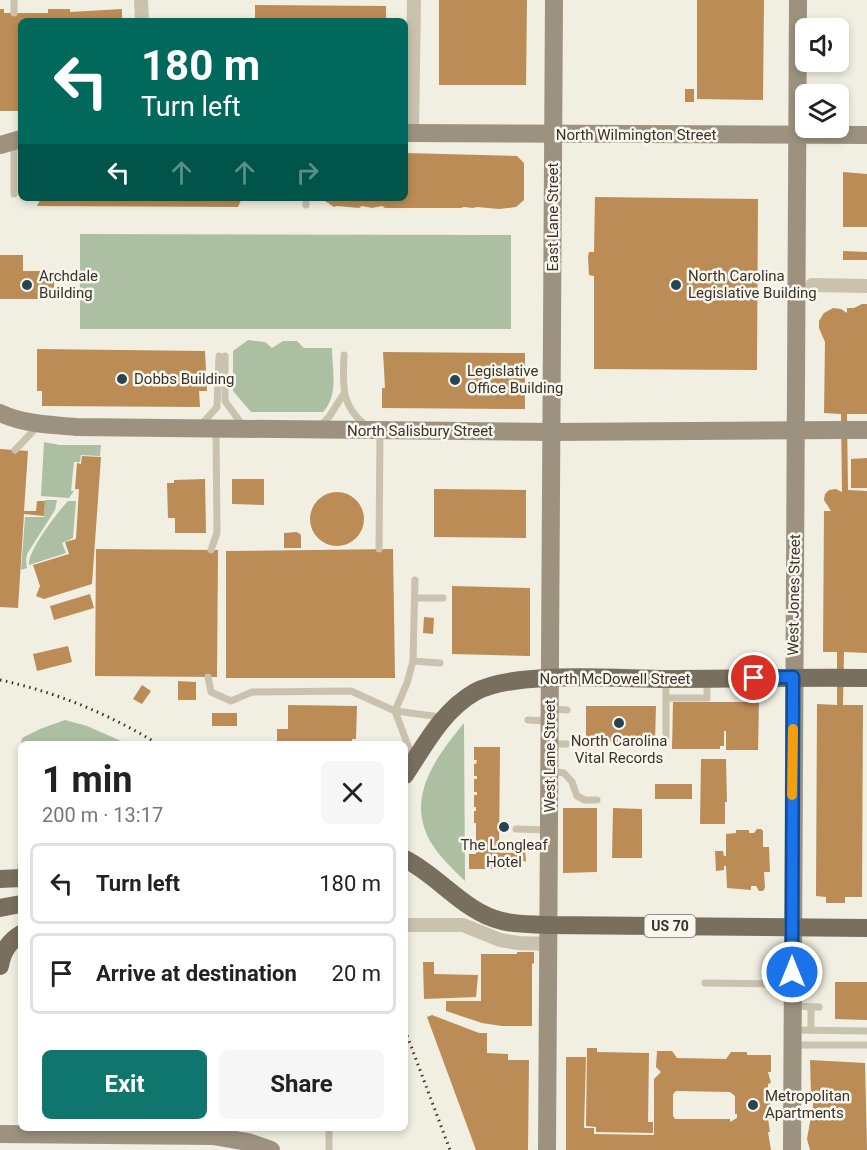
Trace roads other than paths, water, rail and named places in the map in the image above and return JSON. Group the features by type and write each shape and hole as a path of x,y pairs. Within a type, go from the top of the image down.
{"main road":[{"name":"North McDowell Street","path":"410,768 444,717 476,692 510,681 867,678"},
{"name":"US 70","path":"408,860 421,867 472,908 502,921 548,934 792,927 867,928"},
{"path":"0,879 18,878"},
{"path":"0,908 18,905"},
{"path":"0,935 18,932"},
{"path":"0,966 5,949 18,935"}],"street":[{"path":"141,0 142,18"},
{"path":"409,133 409,74 414,0"},
{"name":"East Lane Street","path":"553,290 554,0"},
{"name":"West Jones Street","path":"798,0 799,84"},
{"name":"North Wilmington Street","path":"409,133 795,135"},
{"name":"North Wilmington Street","path":"849,135 867,135"},
{"name":"West Jones Street","path":"792,1150 795,430 805,289 799,138"},
{"path":"805,289 867,286"},
{"name":"West Lane Street","path":"547,1150 550,771 558,744 556,713 550,679 553,290"},
{"name":"North Salisbury Street","path":"0,413 40,424 76,427 552,432 867,430"},
{"path":"410,925 463,925 500,940 518,943 548,934"},
{"path":"0,1134 147,1140 213,1136 248,1142 271,1150"}],"lane":[{"path":"14,0 14,13"},
{"path":"12,141 14,194"},
{"path":"344,355 343,395 355,417 376,431 379,549"},
{"path":"211,550 217,533 207,428 217,406 222,356 225,401 245,429"},
{"path":"316,430 329,417 343,395"},
{"path":"15,450 40,424"},
{"path":"403,741 395,711 407,683 413,661 415,580"},
{"path":"415,598 443,598"},
{"path":"413,661 440,663"},
{"path":"208,676 210,692 231,700 252,692 351,691 395,711 444,717"},
{"path":"666,698 707,698 707,678"},
{"path":"666,679 666,738"},
{"path":"528,720 556,713"},
{"path":"550,771 564,772 572,782 577,796 585,800 597,800"},
{"path":"516,829 549,830"},
{"path":"463,925 472,908"},
{"path":"705,983 792,984"},
{"path":"792,1007 815,1007 811,1030"},
{"path":"792,1038 811,1030 867,1031"},
{"path":"792,1038 867,1045"},
{"path":"329,1131 329,1150"}],"railway":[{"path":"0,680 82,705 153,741"},
{"path":"408,1038 450,1150"}],"place":[{"name":"Archdale Building","path":"27,285"},
{"name":"North Carolina Legislative Building","path":"676,285"},
{"name":"Dobbs Building","path":"122,379"},
{"name":"Legislative Office Building","path":"455,380"},
{"name":"North Carolina Vital Records","path":"619,723"},
{"name":"The Longleaf Hotel","path":"504,827"},
{"name":"Metropolitan Apartments","path":"753,1105"}]}
